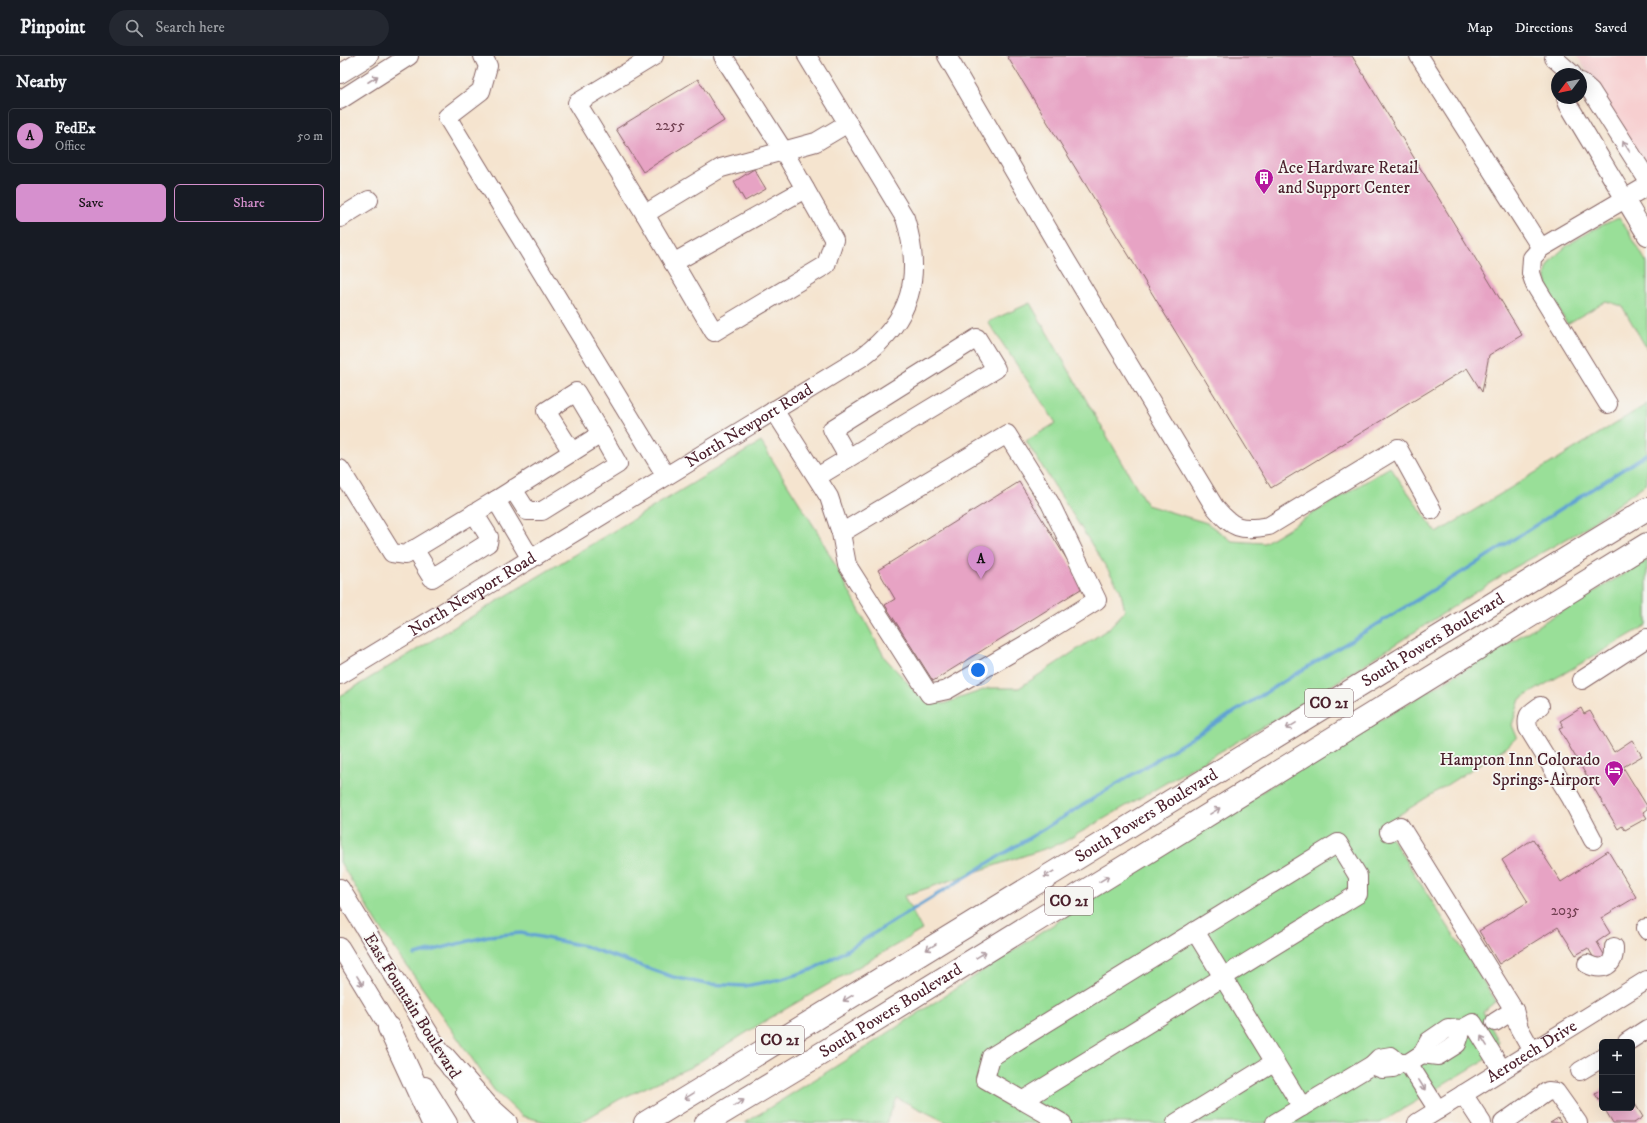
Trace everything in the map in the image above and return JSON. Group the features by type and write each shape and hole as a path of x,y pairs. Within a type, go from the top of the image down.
{"highway":[{"path":"1516,589 1647,495"},
{"name":"South Powers Boulevard","path":"638,1123 652,1119 1647,509"},
{"name":"South Powers Boulevard","path":"706,1123 826,1051 1647,544"},
{"path":"1432,678 1647,554"},
{"path":"388,1028 433,1123"},
{"path":"444,1057 469,1087 506,1123"}],"street":[{"path":"340,74 369,56"},
{"path":"340,100 409,56"},
{"path":"482,56 488,66 481,91 446,117 666,476"},
{"path":"654,56 630,62 577,103 645,214 714,332 826,265 834,240 783,150 723,56"},
{"name":"North Newport Road","path":"340,675 874,348 896,323 904,308 914,273 914,255 905,218 807,56"},
{"path":"947,56 1066,260 1210,499 1223,517 1231,524 1242,529 1255,529 1270,526 1398,448 1432,510"},
{"path":"1419,56 1541,248"},
{"path":"1587,87 1591,91 1647,179"},
{"path":"1568,104 1647,236"},
{"path":"645,214 721,168 816,142 848,123"},
{"path":"1608,404 1535,285 1531,273 1532,258 1541,248 1647,186"},
{"path":"673,263 805,189"},
{"path":"340,218 370,200"},
{"path":"817,477 996,369 977,338 832,429 848,457"},
{"path":"513,489 527,511 542,511 618,464 576,392 546,411 572,452"},
{"path":"774,410 829,498 841,533 847,565 929,694 947,690 1033,640 1097,600 1050,503 1007,434 841,533"},
{"path":"340,469 392,553 405,555 601,434"},
{"path":"496,500 531,559"},
{"path":"414,549 432,578 488,543 489,537 474,513"},
{"path":"1582,680 1647,638"},
{"path":"1540,706 1529,713 1526,718 1528,728 1571,798 1593,840"},
{"path":"1389,832 1400,826 1514,1010 1519,1028 1532,1051"},
{"path":"1022,1101 1358,894 1358,876 1338,843 991,1057 985,1079 1022,1101 1062,1123"},
{"name":"East Fountain Boulevard","path":"340,888 484,1123"},
{"path":"1195,931 1302,1107"},
{"name":"East Fountain Boulevard","path":"340,947 388,1028 448,1123"},
{"path":"1587,964 1595,968 1605,968 1612,961 1614,948"},
{"name":"Aerotech Drive","path":"1417,1123 1647,980"},
{"path":"1495,1022 1514,1010"},
{"path":"1275,1123 1372,1065 1379,1058 1391,1056 1410,1060 1438,1056 1457,1044 1462,1030 1473,1023 1502,1070"},
{"path":"1631,1039 1647,1028"},
{"path":"1410,1060 1438,1110"},
{"path":"1580,1071 1599,1060"},
{"path":"1176,1123 1275,1062"},
{"path":"1503,1123 1548,1091 1556,1092 1578,1123"},
{"path":"1463,1094 1482,1123"}],"shaded area":[{"path":"1577,56 1647,56 1647,166 1642,162 1587,72 1587,68 1584,68"}],"green space":[{"path":"1619,218 1647,263 1647,349 1622,306 1606,301 1567,324 1547,285 1547,269 1553,259 1562,250 1586,234"},
{"path":"1030,303 1147,505 1207,523 1232,541 1264,543 1390,467 1437,533 1647,404 1647,483 1579,532 1512,569 1306,702 1062,843 904,896 922,930 770,1018 691,1067 620,1099 581,1122 549,1123 522,1116 494,1090 381,929 340,862 340,696 761,442 817,531 885,658 916,692 943,704 989,688 1019,688 1108,629 1125,611 1120,589 1026,441 1056,423 988,322"},
{"path":"1647,560 1647,625 1520,699 1512,725 1517,737 1507,747 1383,825 1496,1001 1483,1012 1499,1042 1488,1058 1380,1123 948,1123 897,1098 886,1123 745,1123 862,1050 1103,892 1274,784"}],"building":[{"name":"Ace Hardware Retail and Support Center","path":"1007,56 1352,56 1522,335 1489,355 1482,392 1467,368 1271,488"},
{"path":"698,79 724,121 643,172 616,129"},
{"path":"754,169 766,189 745,201 734,182"},
{"path":"1019,482 1084,587 933,681 885,605 895,599 878,570"},
{"name":"Hampton Inn Colorado Springs-Airport","path":"1581,708 1584,714 1590,711 1614,752 1632,740 1642,756 1623,767 1647,806 1647,809 1643,812 1647,818 1625,830 1622,826 1618,829 1559,729 1564,727 1560,721"},
{"path":"1533,839 1561,882 1608,851 1636,897 1601,918 1610,933 1597,942 1607,960 1598,965 1588,948 1576,955 1558,927 1499,964 1479,931 1528,902 1502,860"},
{"path":"1599,1091 1599,1100 1595,1094"},
{"path":"1635,1104 1643,1117 1634,1123 1613,1123 1606,1111 1635,1111"},
{"path":"1558,1118 1561,1123 1550,1123"}],"waterway":[{"path":"415,955 488,936 521,933 584,946 673,977 706,984 745,986 782,979 811,970 837,956 1467,569 1647,454"}],"place":[{"name":"Ace Hardware Retail and Support Center","path":"1264,195"},
{"name":"FedEx","path":"981,579"},
{"name":"Hampton Inn Colorado Springs-Airport","path":"1614,787"}]}
